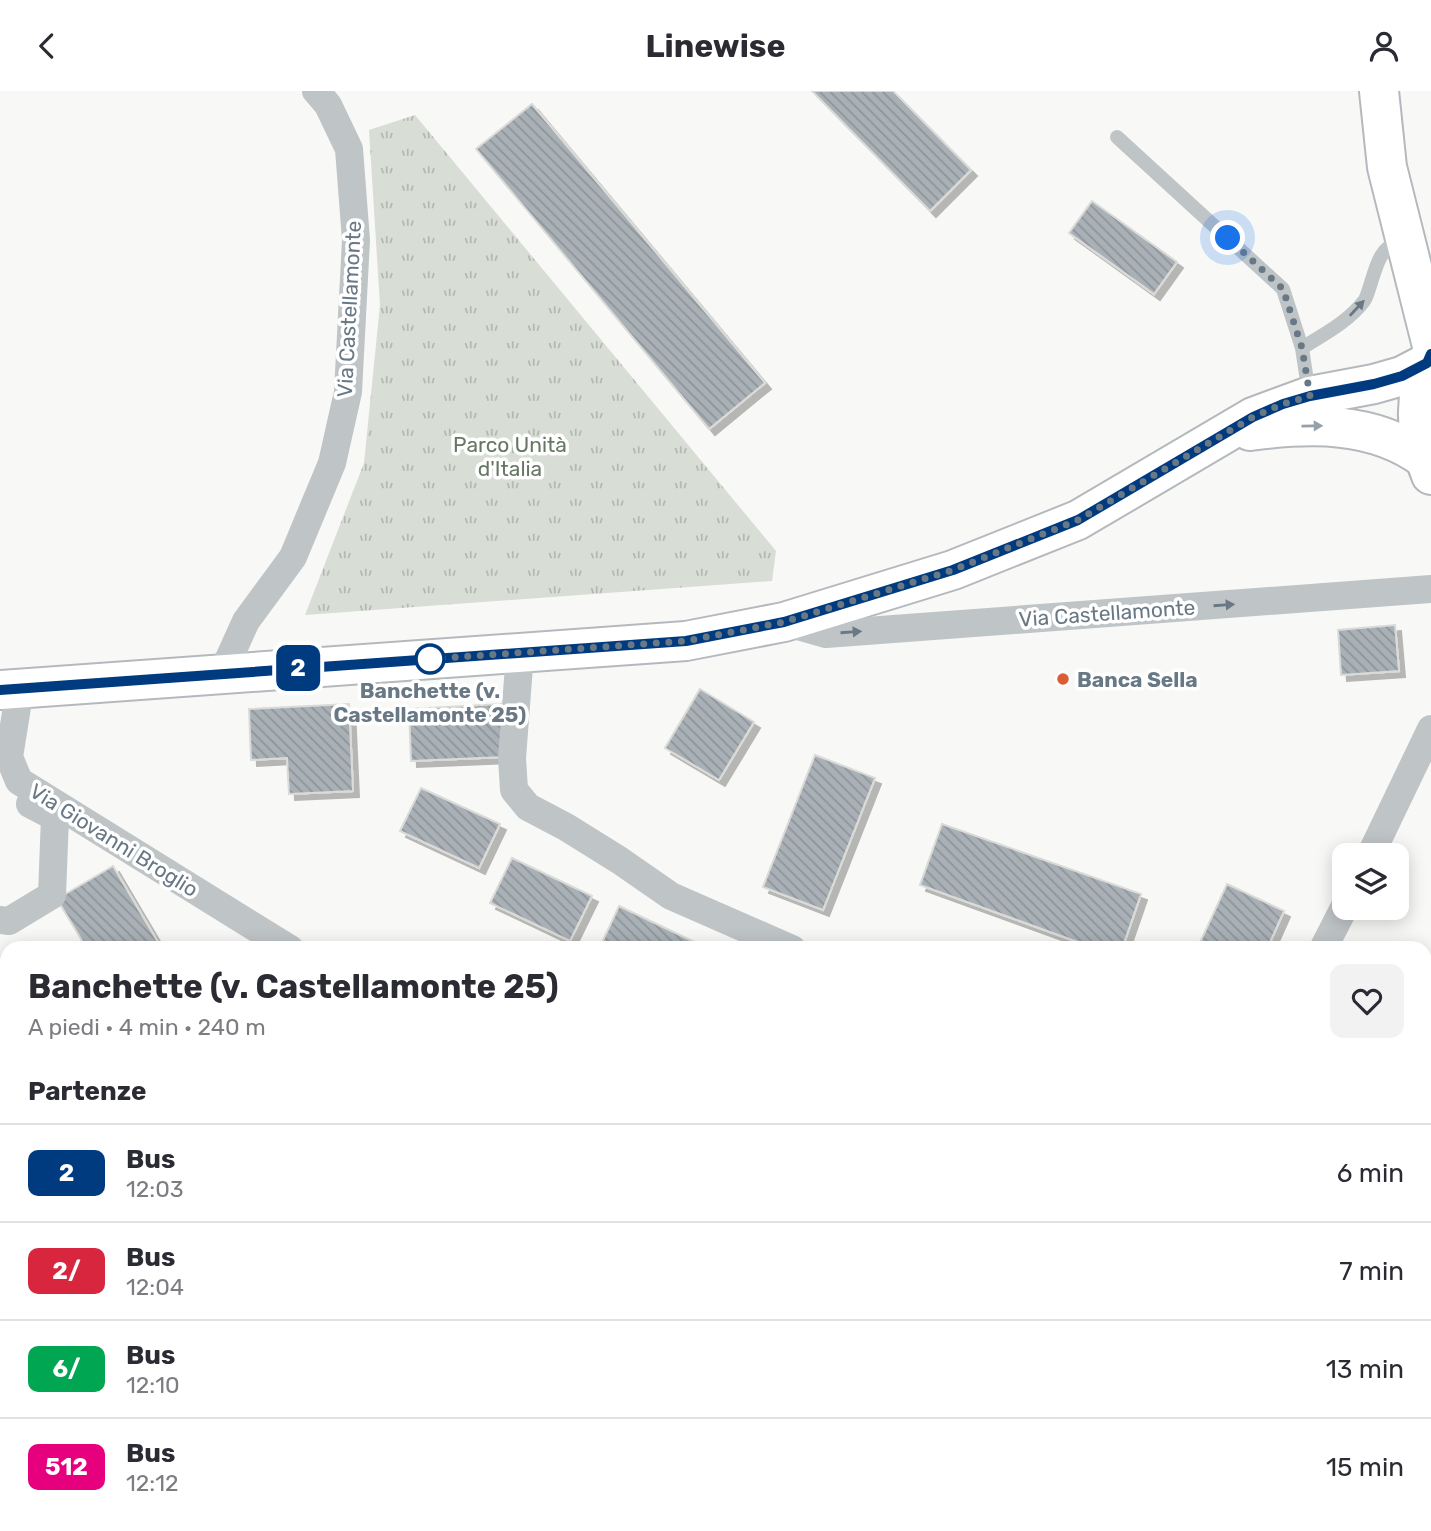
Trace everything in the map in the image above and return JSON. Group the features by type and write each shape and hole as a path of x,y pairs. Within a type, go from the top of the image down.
{"main road":[{"path":"1379,91 1387,167 1394,198 1417,240 1430,353 1420,387 1417,417 1420,446 1428,467"},
{"name":"Via Castellamonte","path":"5,689 686,641 784,622 953,570 1078,520 1253,417 1310,396 1402,376 1430,353"},
{"name":"Via Castellamonte","path":"1220,435 1284,426 1357,429 1396,441 1411,449 1428,467"}],"street":[{"name":"Via Castellamonte","path":"222,674 246,621 293,557 332,463 348,392 356,240 349,149 328,105 316,91"},
{"name":"Via Castellamonte","path":"784,622 826,634 1431,589"},
{"path":"520,653 512,758 514,790 528,807 566,827 671,896 774,941"},
{"name":"Via Giovanni Broglio","path":"5,689 9,757 19,781 277,941"},
{"path":"1376,843 1431,729"},
{"path":"0,787 55,817 52,895 9,921 0,920"},
{"path":"1327,941 1338,920"}],"lane":[{"path":"1117,137 1283,289 1302,348 1310,396"},
{"path":"1302,348 1348,319 1366,299 1383,251 1391,243 1417,240"}],"green space":[{"name":"Parco Unità d'Italia","path":"415,115 776,551 772,581 305,615 364,463 380,305 369,130"}],"building":[{"path":"812,91 893,91 971,170 930,211"},
{"path":"532,104 765,383 709,429 476,149"},
{"path":"1092,201 1177,262 1154,294 1069,233"},
{"path":"1395,625 1399,671 1341,675 1338,630"},
{"path":"700,689 754,722 719,780 665,748"},
{"path":"349,704 353,791 289,794 287,758 251,760 249,709"},
{"path":"501,704 504,757 411,761 409,709"},
{"path":"815,755 875,778 823,910 763,887"},
{"path":"421,788 500,824 479,868 400,831"},
{"path":"942,824 1141,894 1125,941 1075,941 920,885"},
{"path":"512,858 592,896 570,941 490,903"},
{"path":"113,866 157,941 82,941 57,899"},
{"path":"1227,884 1284,911 1271,941 1201,941"},
{"path":"619,906 692,941 603,941"}],"bus line":[{"name":"2","path":"0,690 686,641 784,622 953,570 1078,520 1253,417 1310,396 1402,376 1427,363 1431,354"}],"place":[{"name":"Banchette (v. Castellamonte 25)","path":"430,659"},
{"name":"Banca Sella","path":"1063,679"}],"route":[{"path":"430,659 686,641 784,622 953,570 1078,520 1253,417 1310,396 1302,348 1283,289 1228,238"}]}
